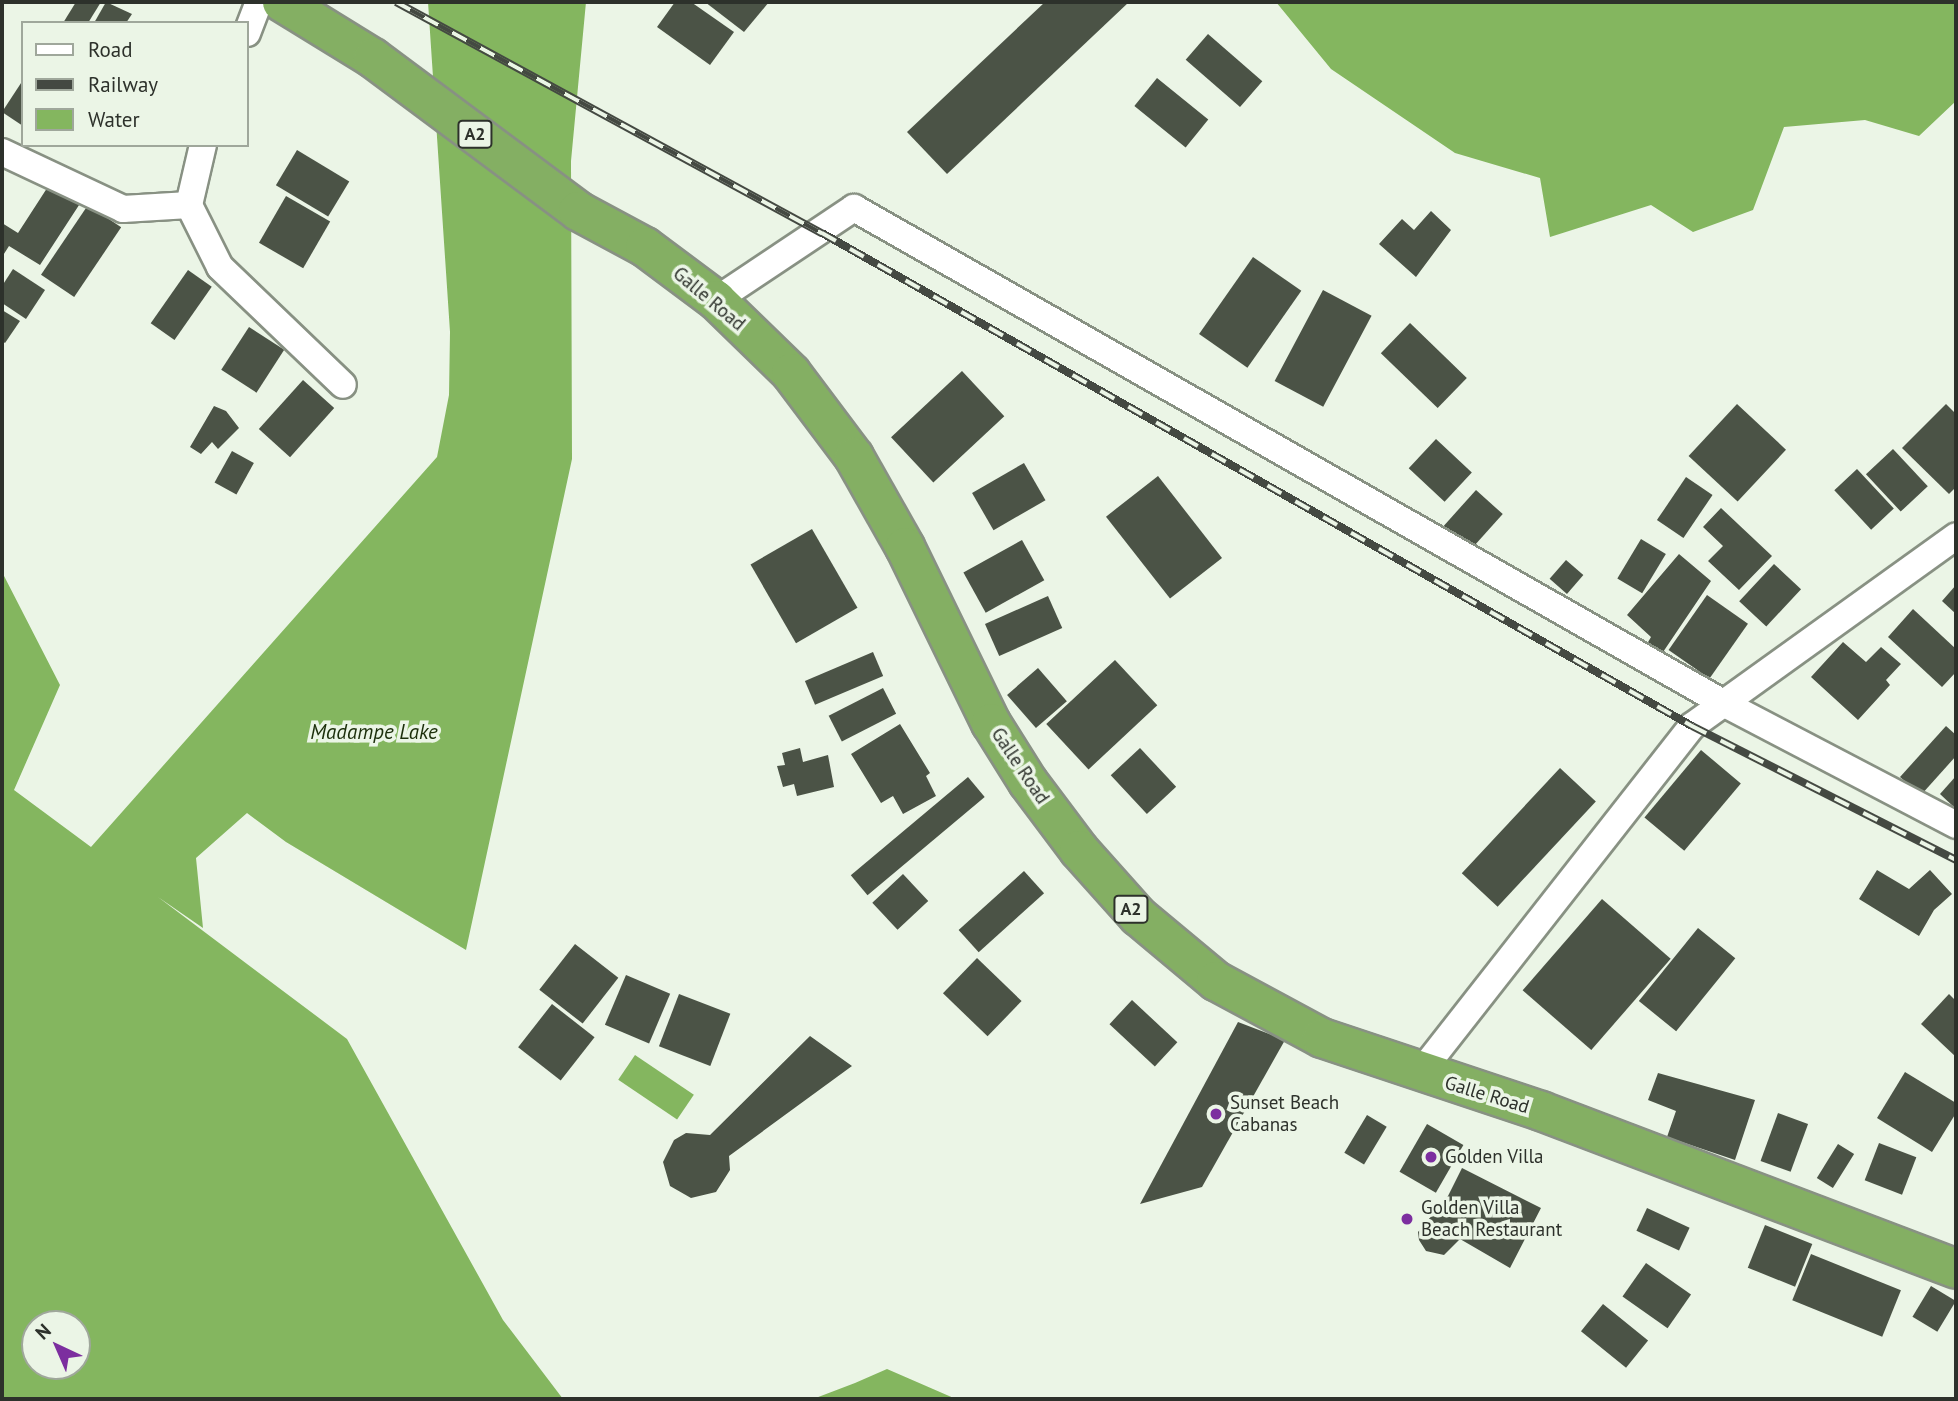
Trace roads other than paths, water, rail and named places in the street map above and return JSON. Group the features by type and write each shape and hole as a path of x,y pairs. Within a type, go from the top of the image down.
{"highway":[{"name":"Galle Road","path":"282,2 373,58 578,211 645,247 716,300 791,373 854,457 905,547 991,723 1079,850 1138,916 1216,981 1322,1038 1420,1073 1541,1111 1956,1269"}],"street":[{"path":"248,30 259,2"},
{"path":"202,147 189,205 220,267 343,385"},
{"path":"2,152 123,209 189,205"},
{"path":"716,300 854,208 1725,704 1956,825"},
{"path":"1420,1073 1692,726 1956,536"}],"water":[{"name":"Madampe Lake","path":"428,2 586,2 571,161 572,459 466,950 286,842 247,813 196,858 203,928 158,897 347,1039 503,1320 563,1399 2,1399 2,572 60,685 14,790 91,847 437,457 449,395 450,332"},
{"path":"1276,2 1956,2 1956,101 1919,136 1865,120 1784,127 1753,210 1693,232 1651,205 1550,237 1540,178 1455,153 1331,69"},
{"path":"635,1055 694,1095 677,1120 618,1080"},
{"path":"887,1369 956,1399 813,1399 855,1383"}],"railway":[{"path":"396,2 822,233 1692,726 1956,860"}],"place":[{"name":"Sunset Beach Cabanas","path":"1216,1114"},
{"name":"Golden Villa","path":"1431,1157"},
{"name":"Golden Villa Beach Restaurant","path":"1407,1219"}]}
